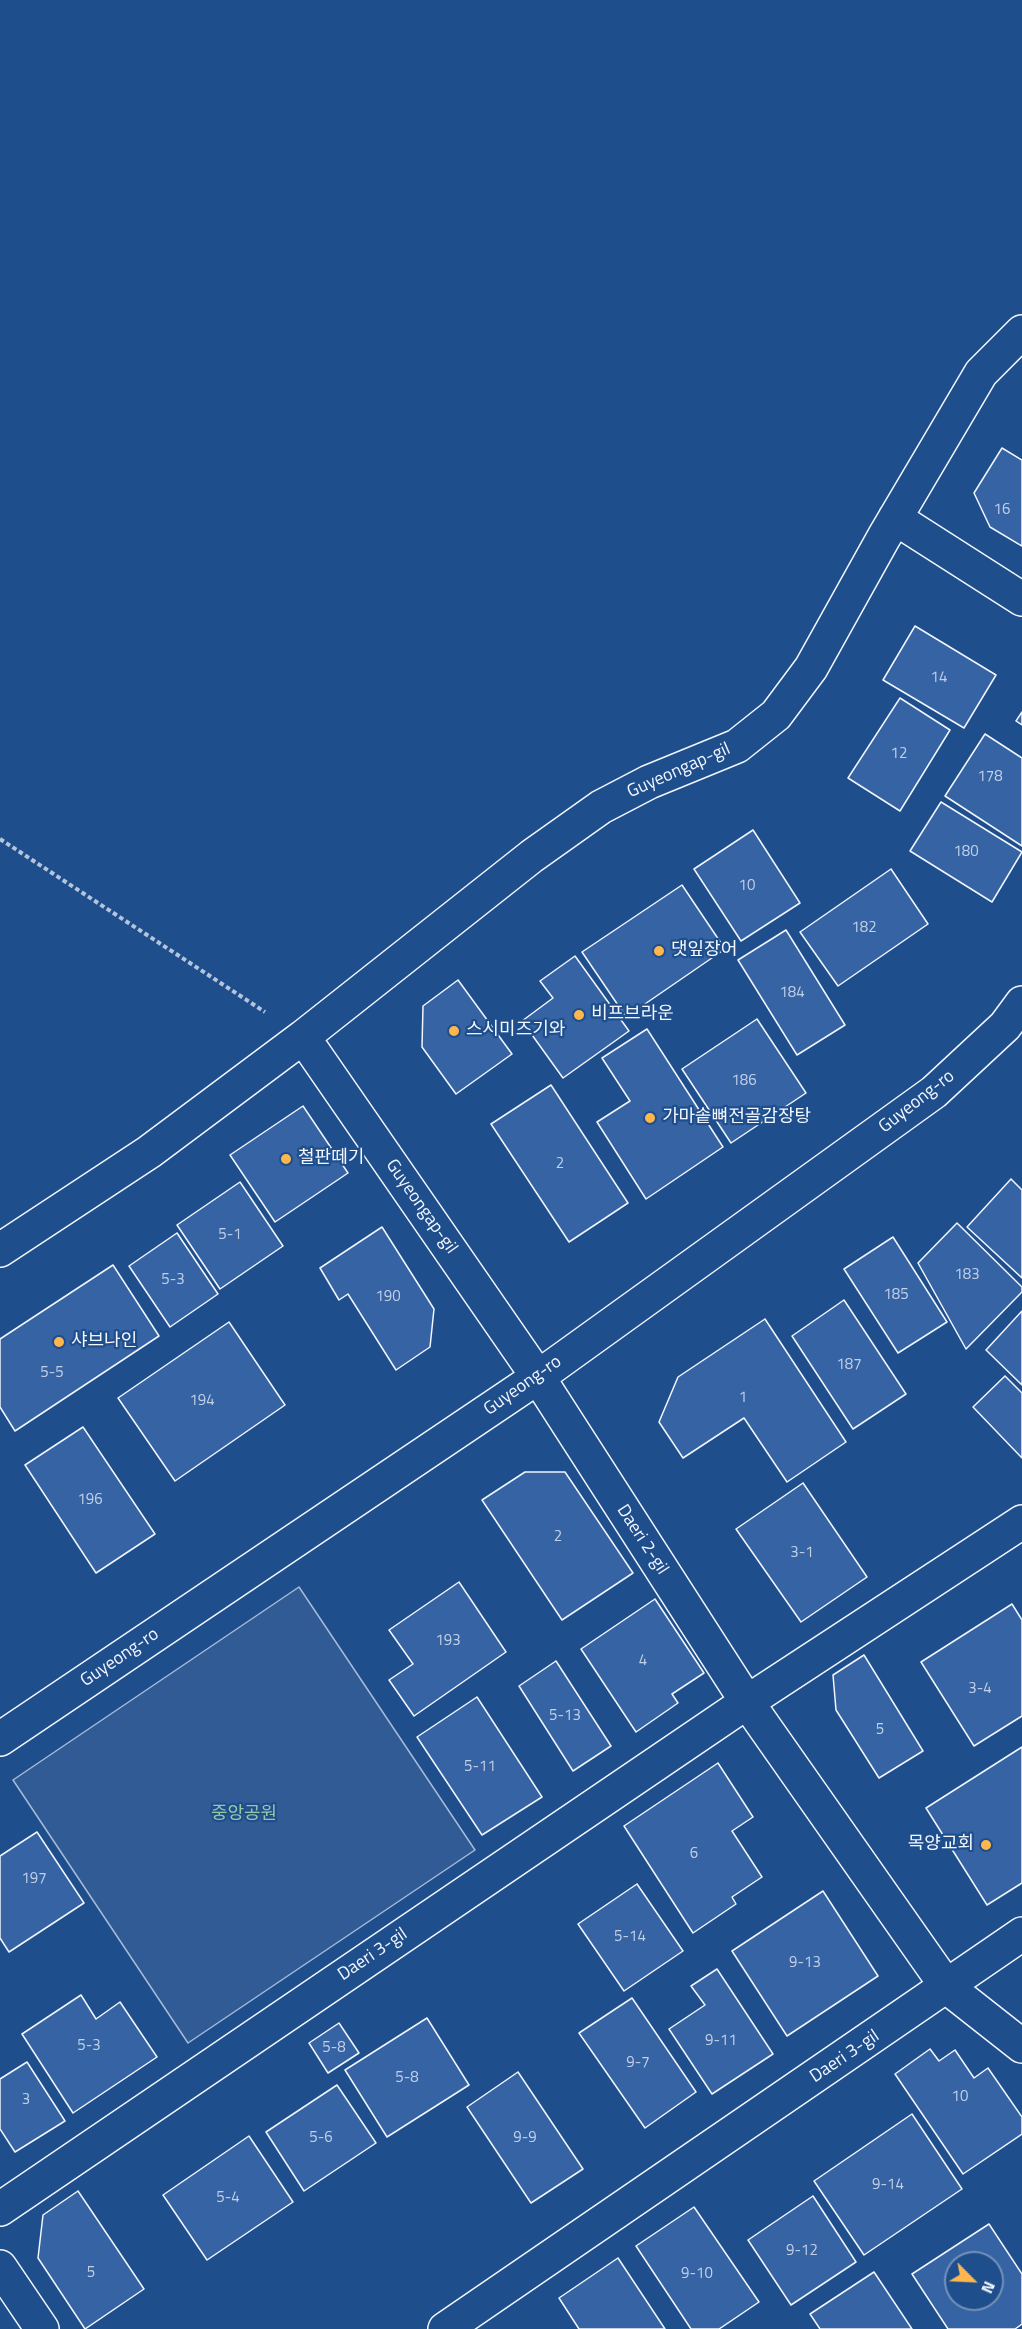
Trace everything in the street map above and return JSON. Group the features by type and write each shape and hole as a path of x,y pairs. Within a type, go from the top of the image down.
{"street":[{"name":"Guyeongap-gil","path":"0,1250 149,1152 303,1037 532,856 601,807 649,782 737,746 776,715 811,668 895,518 981,373 1022,332"},
{"path":"895,518 1022,599"},
{"name":"Guyeong-ro","path":"0,1738 538,1377 934,1092 1005,1026 1022,1003"},
{"name":"Guyeongap-gil","path":"303,1037 538,1377"},
{"name":"Daeri 2-gil","path":"538,1377 747,1702 947,1987 1022,2046"},
{"path":"747,1702 1022,1522"},
{"name":"Daeri 3-gil","path":"0,2209 747,1702"},
{"path":"947,1987 1022,1934"},
{"name":"Daeri 3-gil","path":"445,2329 947,1987"},
{"path":"0,2267 42,2329"}],"path":[{"path":"0,839 303,1037"}],"shaded area":[{"name":"중앙공원","path":"299,1587 475,1850 188,2043 13,1780"}],"building":[{"path":"1002,448 1022,460 1022,546 990,527 974,493"},
{"path":"915,626 996,675 964,728 883,680"},
{"path":"900,698 950,730 900,811 848,778"},
{"path":"1022,712 1022,725 1016,721"},
{"path":"985,734 1022,758 1022,846 945,796"},
{"path":"941,802 1022,852 992,902 910,851"},
{"path":"753,830 800,903 741,941 694,869"},
{"path":"891,869 928,924 838,986 800,932"},
{"path":"682,885 725,949 626,1017 582,952"},
{"path":"786,930 845,1025 797,1055 738,960"},
{"path":"575,956 629,1031 563,1078 522,1021 553,998 540,981"},
{"path":"458,980 512,1054 456,1094 422,1047 423,1006"},
{"path":"757,1019 806,1093 731,1143 682,1069"},
{"path":"647,1029 723,1147 646,1199 597,1122 630,1101 602,1058"},
{"path":"551,1085 628,1203 569,1242 491,1124"},
{"path":"303,1106 348,1173 275,1222 230,1155"},
{"path":"1011,1179 1022,1190 1022,1278 967,1227"},
{"path":"240,1182 283,1246 220,1289 177,1225"},
{"path":"957,1223 1022,1287 1022,1292 966,1349 918,1263"},
{"path":"382,1227 434,1309 430,1347 396,1370 348,1294 339,1300 320,1268"},
{"path":"177,1233 218,1294 170,1327 129,1266"},
{"path":"893,1237 947,1322 898,1353 844,1269"},
{"path":"113,1265 159,1336 15,1431 0,1407 0,1339"},
{"path":"844,1300 906,1394 853,1429 792,1336"},
{"path":"1022,1311 1022,1385 986,1350"},
{"path":"765,1319 846,1442 787,1482 744,1418 683,1458 659,1422 678,1377"},
{"path":"229,1322 285,1405 175,1481 118,1398"},
{"path":"1005,1376 1022,1393 1022,1458 973,1407"},
{"path":"83,1427 155,1534 96,1573 25,1465"},
{"path":"525,1472 565,1472 633,1573 562,1620 482,1500"},
{"path":"803,1483 867,1577 801,1622 736,1529"},
{"path":"459,1582 506,1652 414,1716 389,1680 413,1664 389,1630"},
{"path":"655,1599 704,1673 672,1694 678,1703 636,1732 581,1649"},
{"path":"1012,1604 1022,1620 1022,1716 974,1746 921,1662"},
{"path":"864,1655 923,1751 879,1778 836,1710 833,1675"},
{"path":"556,1661 611,1746 573,1771 519,1686"},
{"path":"477,1697 542,1797 482,1835 417,1737"},
{"name":"목양교회","path":"1022,1747 1022,1883 987,1905 926,1808"},
{"path":"718,1763 753,1817 732,1831 762,1877 732,1897 736,1904 693,1933 624,1826"},
{"path":"37,1832 84,1903 9,1952 0,1938 0,1856"},
{"path":"637,1884 683,1951 624,1991 578,1924"},
{"path":"823,1891 878,1976 787,2036 732,1951"},
{"path":"717,1969 773,2054 712,2094 669,2029 705,2005 691,1986"},
{"path":"81,1995 96,2019 120,2002 157,2057 73,2113 22,2034"},
{"path":"632,1998 696,2092 645,2128 579,2033"},
{"path":"427,2018 469,2085 387,2137 345,2070"},
{"path":"339,2023 359,2053 328,2073 309,2043"},
{"path":"930,2049 939,2061 955,2050 974,2078 988,2068 1022,2117 1022,2134 963,2174 895,2074"},
{"path":"27,2062 65,2121 15,2152 0,2129 0,2079"},
{"path":"518,2072 583,2169 531,2203 467,2107"},
{"path":"337,2085 376,2143 304,2191 266,2132"},
{"path":"912,2114 962,2189 864,2255 814,2181"},
{"path":"249,2136 293,2202 207,2260 163,2195"},
{"path":"78,2191 144,2289 85,2329 38,2258 43,2215"},
{"path":"813,2196 856,2262 791,2305 748,2240"},
{"path":"694,2207 759,2302 719,2329 691,2329 636,2246"},
{"path":"989,2224 1022,2274 1022,2324 1015,2329 948,2329 912,2274 944,2253 944,2311 1004,2311 1004,2251 947,2251"},
{"path":"618,2258 665,2329 579,2329 559,2298"},
{"path":"874,2272 912,2329 820,2329 810,2314"}],"place":[{"name":"댓잎장어","path":"659,951"},
{"name":"비프브라운","path":"579,1015"},
{"name":"스시미즈기와","path":"454,1031"},
{"name":"가마솥뼈전골감장탕","path":"650,1118"},
{"name":"철판떼기","path":"286,1159"},
{"name":"샤브나인","path":"59,1342"},
{"name":"목양교회","path":"986,1845"}]}
